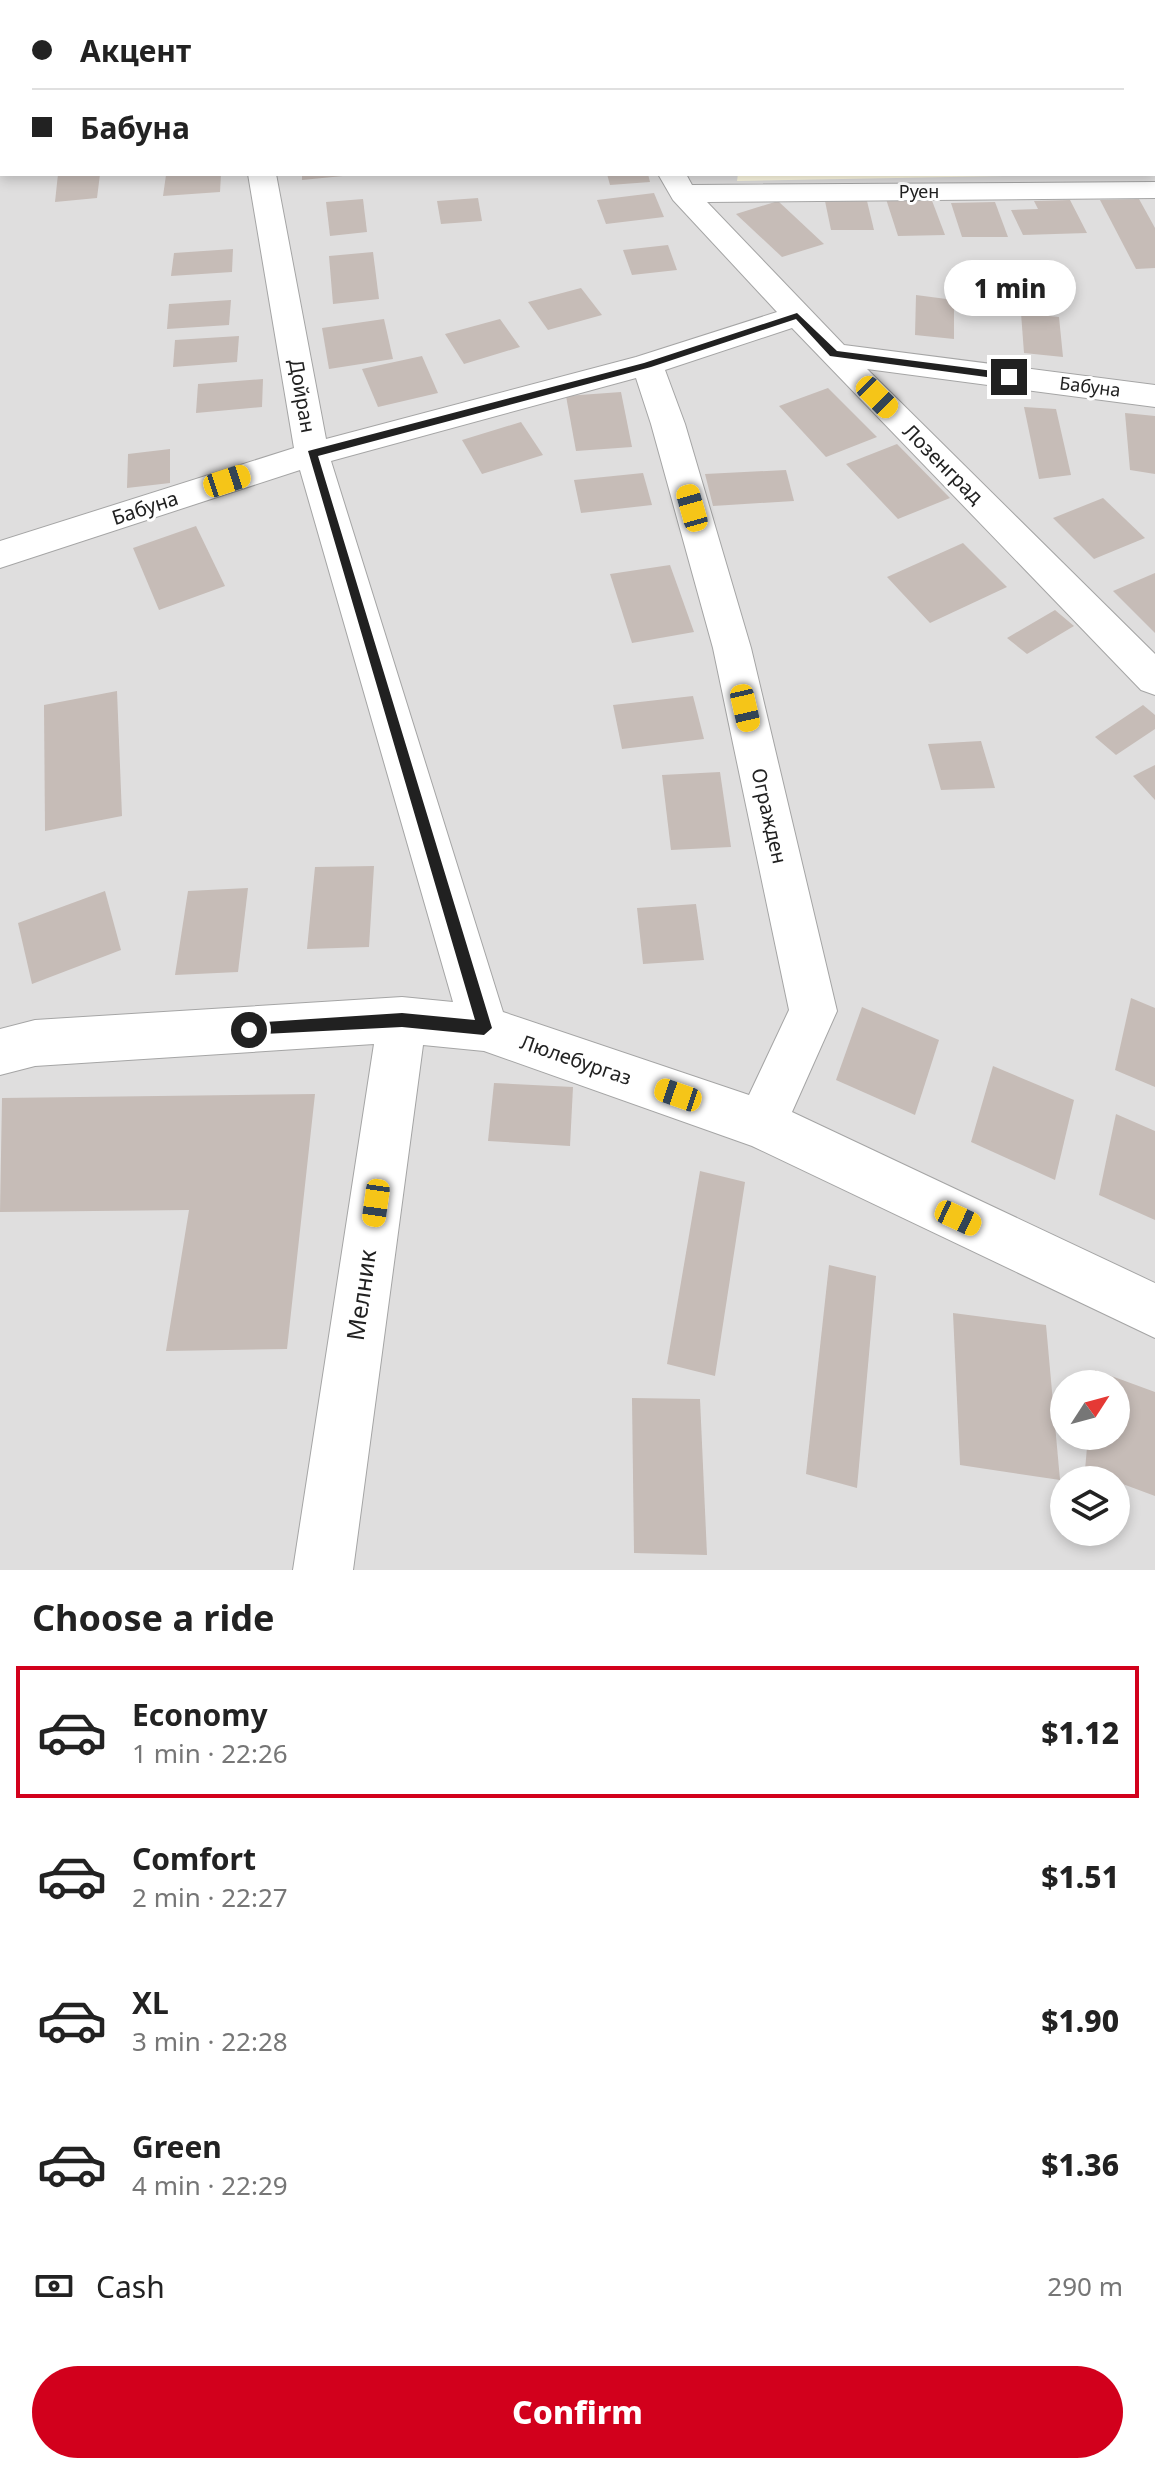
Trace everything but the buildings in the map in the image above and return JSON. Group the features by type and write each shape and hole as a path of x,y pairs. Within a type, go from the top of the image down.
{"street":[{"name":"Дойран","path":"262,176 312,454 484,1028"},
{"name":"Руен","path":"677,184 1155,190"},
{"name":"Лозенград","path":"677,184 797,316 1155,679"},
{"name":"Бабуна","path":"0,555 312,454 647,365 797,316"},
{"name":"Бабуна","path":"834,354 1155,396"},
{"name":"Огражден","path":"647,365 668,424 732,648 813,1011 761,1124"},
{"name":"Люлебургаз","path":"0,1052 35,1043 402,1020 484,1028 761,1124 1155,1311"},
{"name":"Мелник","path":"323,1570 402,1020"}],"shaded area":[{"path":"0,176 1155,176 1155,1570 0,1570"},
{"path":"738,176 1004,176 737,181"}],"route":[{"path":"249,1030 402,1020 484,1028 312,454 647,365 797,316 834,354 1009,377"}]}
